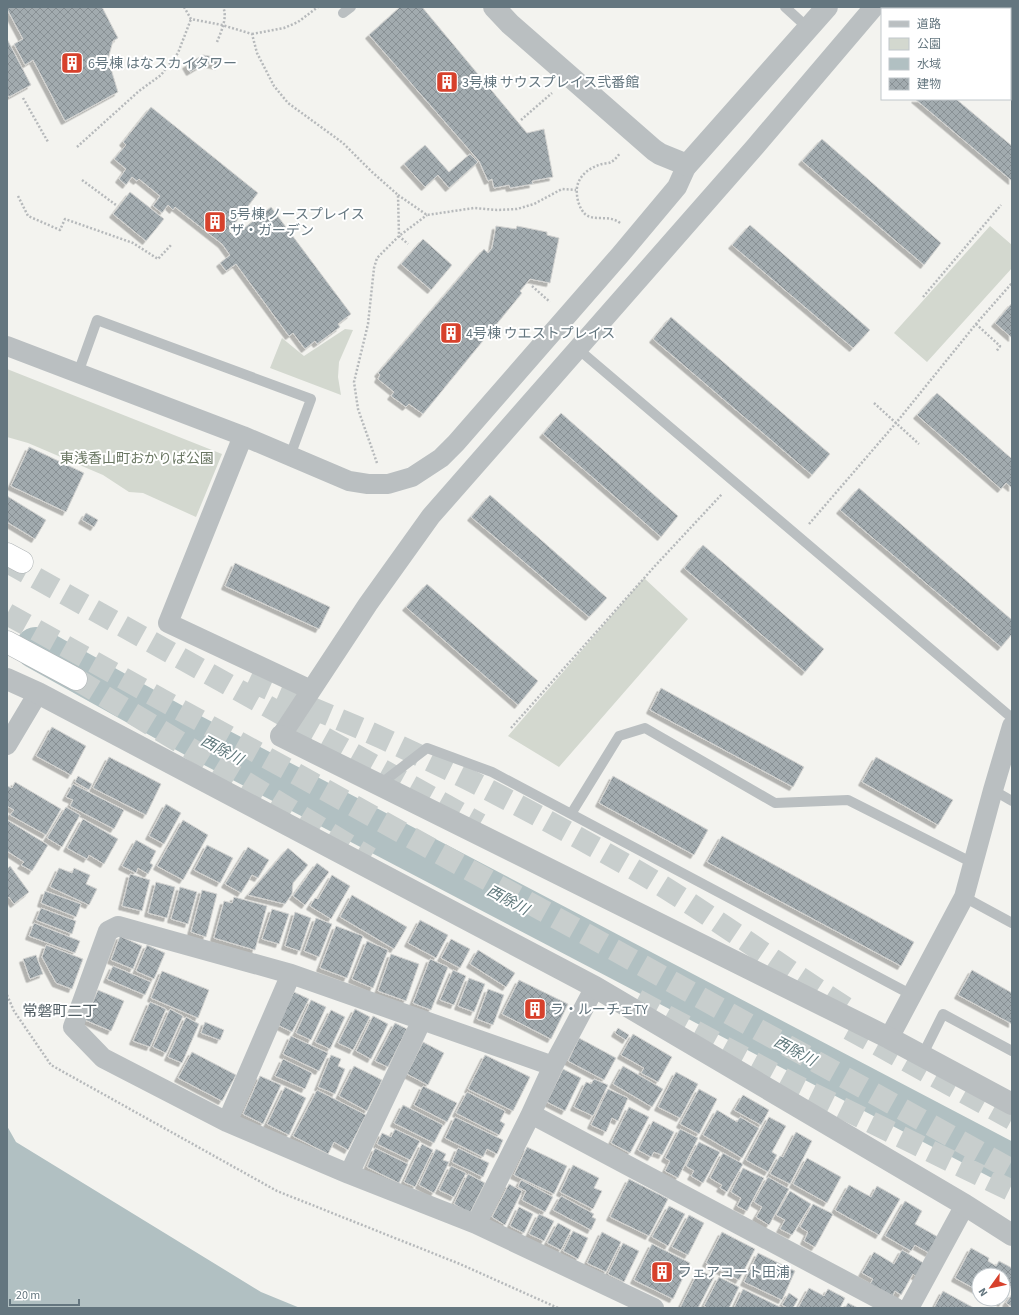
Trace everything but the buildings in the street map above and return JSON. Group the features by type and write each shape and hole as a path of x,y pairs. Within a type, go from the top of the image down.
{"highway":[{"path":"7,642 76,679"}],"street":[{"path":"7,346 243,436 349,481 368,484 388,484 412,477 441,458 456,444 620,255 676,187 687,165 827,7"},
{"path":"874,7 759,142 431,516 368,604 281,736 889,1038 1012,1104"},
{"path":"496,8 510,24 654,150 687,165"},
{"path":"243,436 168,623 311,690"},
{"path":"7,679 38,693 595,987 965,1205 1012,1235"},
{"path":"7,745 38,693"},
{"path":"889,1038 964,897 1012,726"},
{"path":"553,1066 291,974 118,926 108,931 73,1027 103,1058 227,1122 349,1174 476,1224 654,1308"},
{"path":"227,1122 291,974"},
{"path":"476,1224 531,1114 553,1066 595,987"},
{"path":"349,1174 422,1020"},
{"path":"531,1114 896,1308"},
{"path":"909,1308 965,1205"}],"lane":[{"path":"785,7 808,28"},
{"path":"78,373 97,320 311,399 290,456"},
{"path":"578,349 1012,718"},
{"path":"571,814 619,736 645,728 775,803 848,800 973,864"},
{"path":"379,785 427,748 492,772 912,995"},
{"path":"993,790 1012,801"},
{"path":"964,897 1012,923"},
{"path":"922,1056 943,1014 1012,1051"}],"path":[{"path":"184,7 191,19 222,25 252,34 284,28 298,22 318,7"},
{"path":"217,42 224,18 225,10 223,7"},
{"path":"77,147 160,75 178,53 191,19"},
{"path":"252,34 257,53 274,86 288,103 343,143 398,195 427,215"},
{"path":"521,120 552,93"},
{"path":"23,98 48,142"},
{"path":"620,153 611,162 589,169 579,179 576,190 577,201 585,214 596,218 608,218 618,221 624,226"},
{"path":"82,180 116,205"},
{"path":"379,467 358,409 354,382 368,324 374,268 377,258 399,236 427,215 474,208 498,210 517,209 534,204 562,189 576,190"},
{"path":"398,195 399,236 408,244"},
{"path":"18,196 28,216 60,230 65,219 133,243 158,259 172,244"},
{"path":"923,297 1001,205"},
{"path":"798,536 896,423 976,324 1012,283"},
{"path":"532,286 555,307"},
{"path":"976,324 1000,346 996,352"},
{"path":"874,403 920,444"},
{"path":"511,728 654,567 734,482"},
{"path":"7,995 14,1011 51,1065 277,1191 460,1264 558,1308"}],"green space":[{"path":"990,226 1012,245 1012,268 927,362 894,333"},
{"path":"345,329 353,330 339,362 338,377 341,395 270,368 282,338 304,356"},
{"name":"東浅香山町おかりば公園","path":"7,369 222,454 196,517 143,493 129,492 103,475 28,443 7,437"},
{"path":"644,578 688,619 559,767 508,736"}],"water":[{"path":"7,1126 16,1142 261,1292 300,1308 7,1308"}],"waterway":[{"name":"西除川","path":"36,648 194,736 1012,1165"}],"tunnel":[{"path":"7,562 480,824"},
{"path":"7,614 1012,1170"},
{"path":"76,679 370,858"},
{"path":"249,680 413,752 505,798 654,881 711,917 851,1011"},
{"path":"637,1000 797,1086 1012,1191"},
{"path":"849,1029 1012,1119"}],"place":[{"name":"6号棟 はなスカイタワー","path":"72,63"},
{"name":"3号棟 サウスプレイス弐番館","path":"447,82"},
{"name":"5号棟 ノースプレイス ザ・ガーデン","path":"215,222"},
{"name":"4号棟 ウエストプレイス","path":"451,333"},
{"name":"ラ・ルーチェTY","path":"535,1009"},
{"name":"フェアコート田浦","path":"662,1272"}],"district":[{"name":"常磐町二丁","path":"60,1011"}]}
